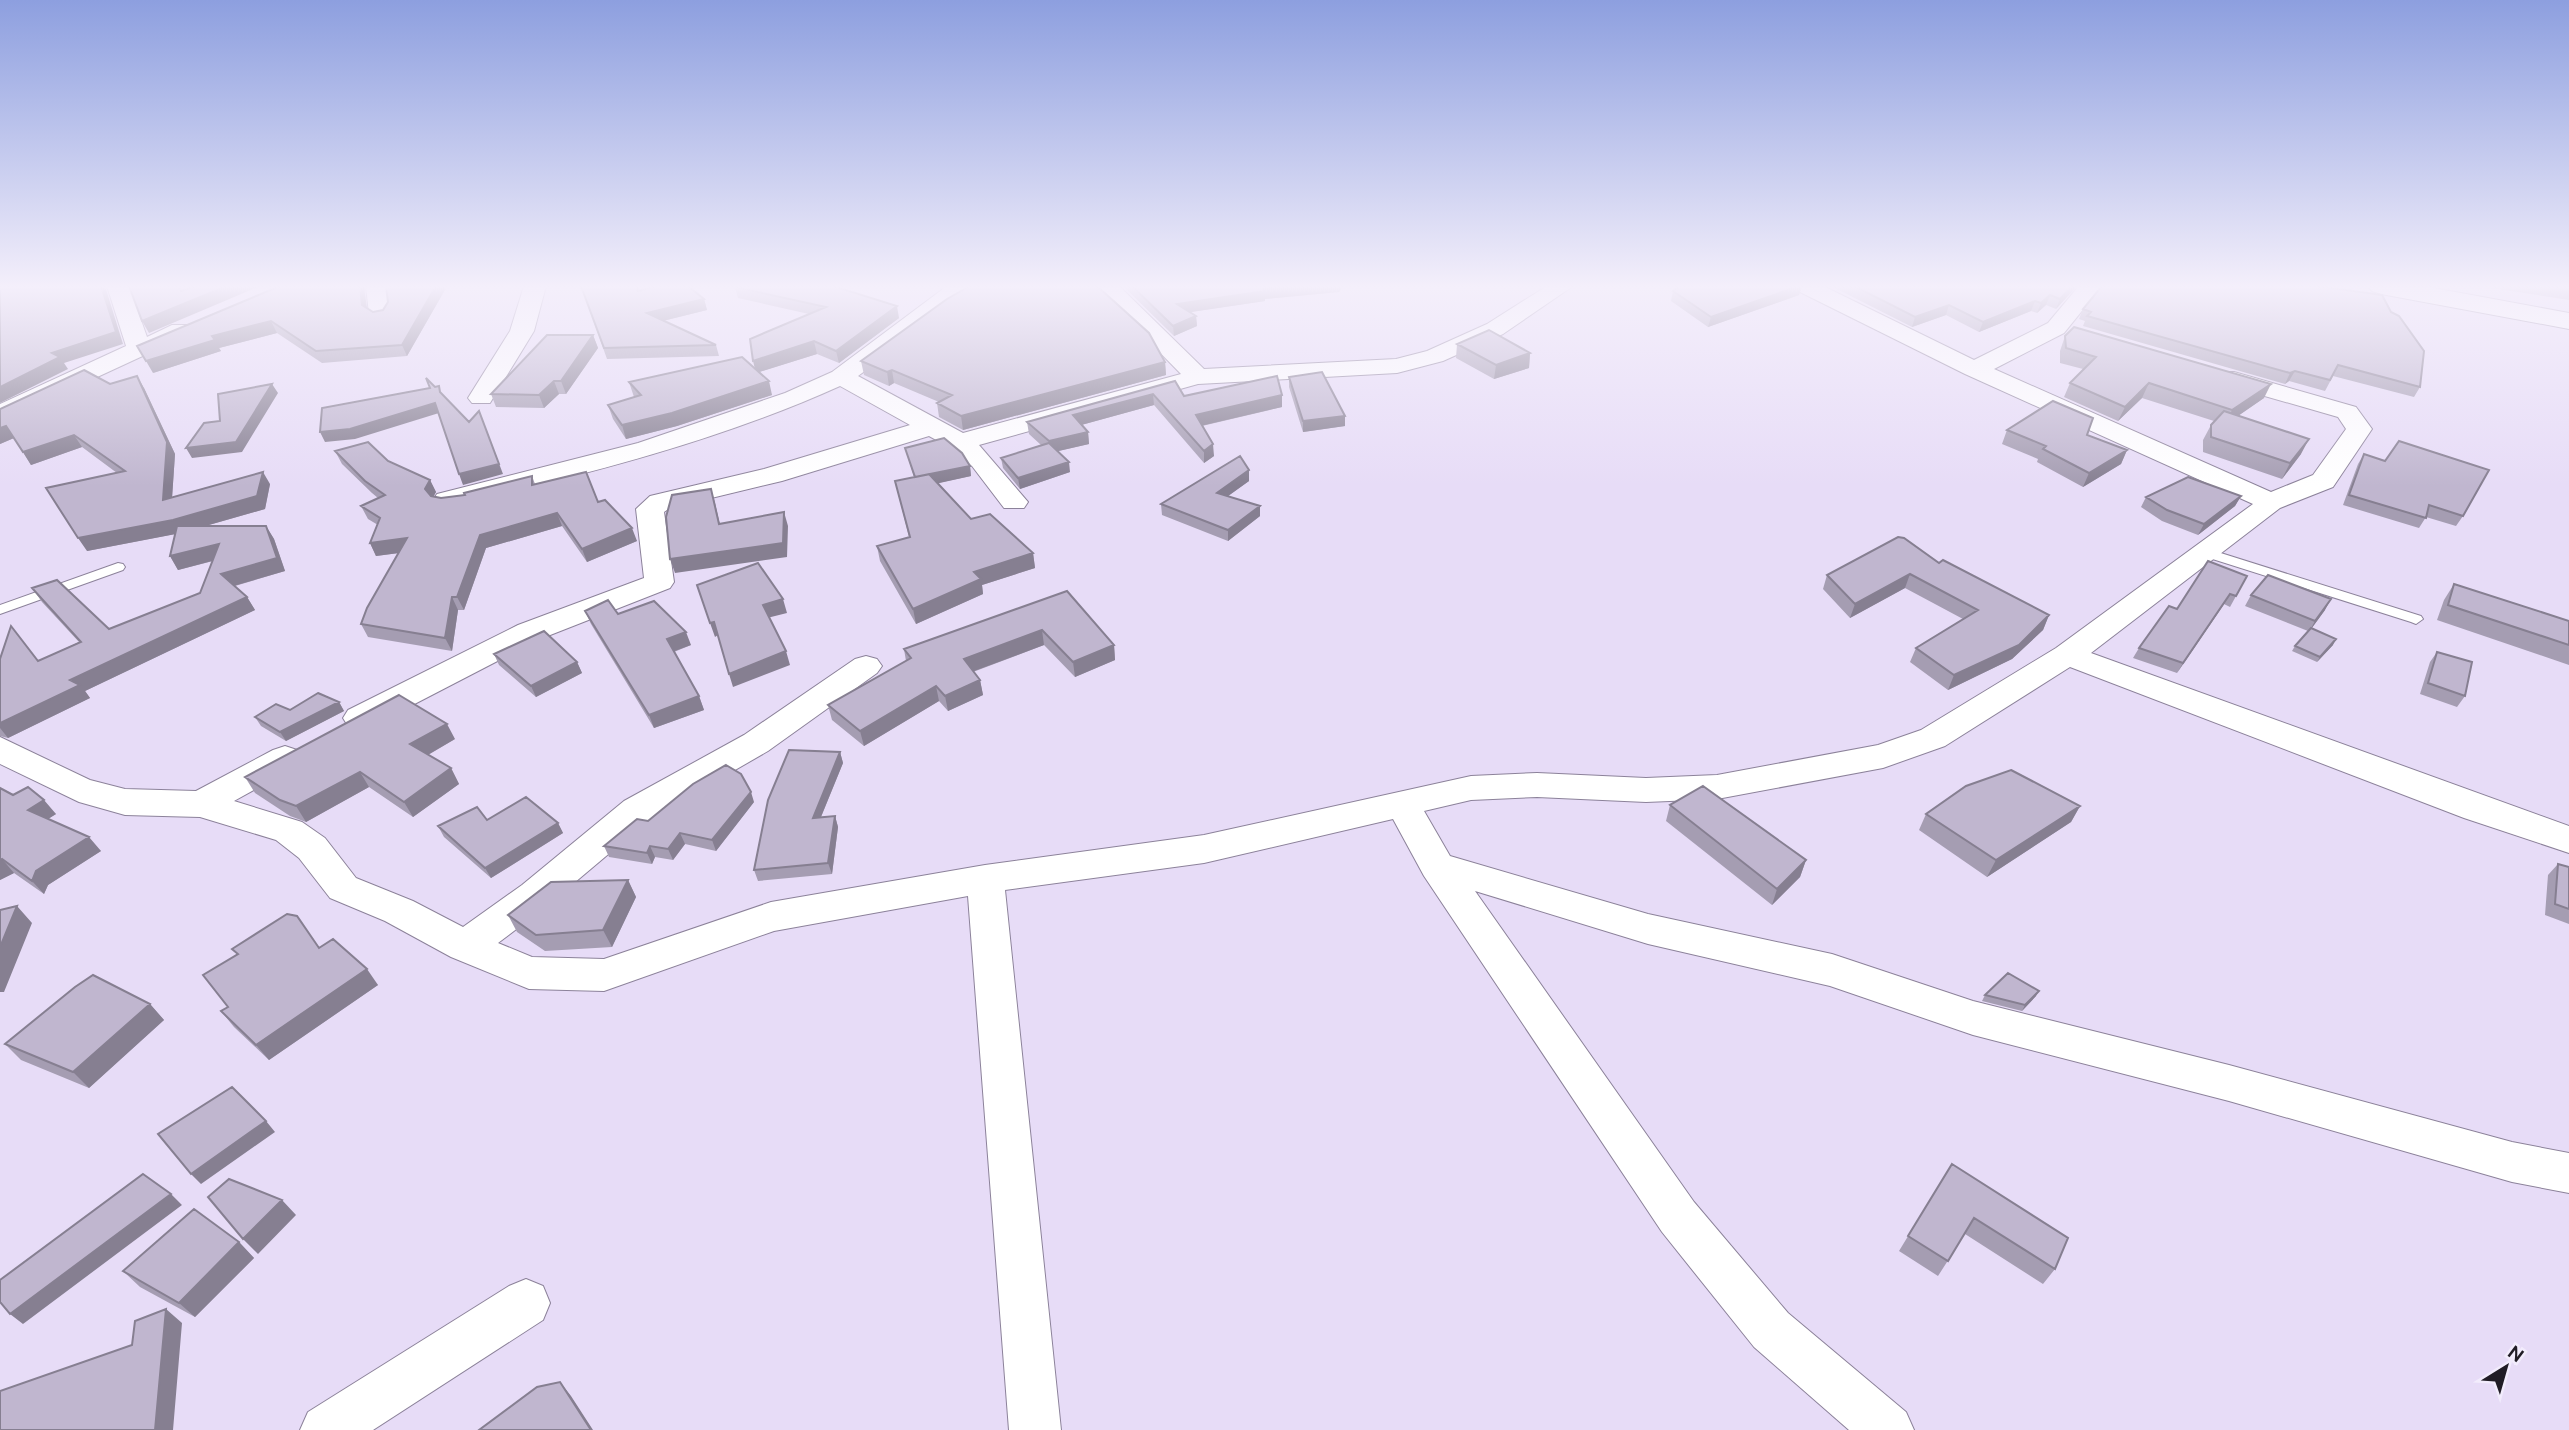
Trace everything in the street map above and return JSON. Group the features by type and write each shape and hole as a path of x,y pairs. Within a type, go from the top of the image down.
{"street":[{"path":"0,414 129,353"},
{"path":"481,398 510,353"},
{"path":"447,500 645,448 792,399 841,377 874,353"},
{"path":"1173,353 1198,377"},
{"path":"960,442 1090,404 1198,377 1397,366 1442,353"},
{"path":"1941,353 2259,496 2268,503"},
{"path":"1974,369 2016,353"},
{"path":"0,749 79,790 125,802 201,804 289,831 312,848 343,888 399,911 465,946 529,973 604,975 771,917 985,879 1204,849 1471,788 1537,785 1646,790 1717,787 1883,756 1933,738 2067,655 2208,552 2267,507 2268,503 2323,481 2359,429 2347,412 2202,371"},
{"path":"841,377 960,442 981,460 1014,502"},
{"path":"201,804 433,678 529,632 659,582 650,509 660,502 772,475 930,427"},
{"path":"2067,655 2477,809 2569,839"},
{"path":"465,946 535,895 637,810 756,743 866,666"},
{"path":"1403,805 1437,866 1678,1217 1771,1330 1888,1430"},
{"path":"1437,866 1648,929 1832,970 1973,1018 2229,1083 2512,1162 2569,1173"},
{"path":"985,879 1035,1430"},
{"path":"326,1430 526,1303"}],"lane":[{"path":"2208,552 2416,619"},
{"path":"0,610 118,567"}],"building":[{"path":"0,353 53,353 60,357 0,387"},
{"path":"141,353 173,353 146,361"},
{"path":"530,353 581,353 561,381 554,381 539,395 491,394"},
{"path":"752,353 778,353 753,361"},
{"path":"872,353 1160,353 1165,362 961,416 937,403 952,395 892,370 887,372 861,361"},
{"path":"1473,353 1530,353 1496,365"},
{"path":"2082,353 2163,353 2271,384 2232,410 2149,383 2125,407 2070,383 2096,357"},
{"path":"2218,353 2424,353 2420,387 2338,365 2330,380 2295,371 2290,373"},
{"path":"742,357 769,381 672,413 622,425 608,405 641,395 629,382"},
{"path":"84,370 110,384 137,376 167,442 163,500 263,472 257,496 173,520 78,538 46,488 125,471 74,435 23,452 6,426 0,428 0,409"},
{"path":"1322,372 1345,416 1303,421 1289,377"},
{"path":"1277,376 1282,395 1196,415 1213,444 1204,451 1153,394 1073,415 1088,432 1049,441 1027,422 1175,381 1184,396"},
{"path":"426,378 435,387 439,386 440,392 469,422 479,411 499,464 459,474 435,403 350,429 320,432 322,408 430,388"},
{"path":"272,384 236,442 186,448 204,423 220,421 218,394"},
{"path":"2053,401 2093,418 2087,435 2127,450 2089,473 2043,449 2046,446 2007,430"},
{"path":"2224,411 2309,439 2290,463 2211,437 2211,425"},
{"path":"944,438 962,453 970,466 915,477 905,448"},
{"path":"2399,441 2489,470 2463,516 2429,505 2426,518 2349,495 2364,454 2385,461"},
{"path":"368,442 388,461 430,480 425,489 431,496 441,498 465,495 464,493 532,476 532,485 586,472 598,502 605,500 632,528 582,549 557,513 480,535 457,597 452,597 445,638 361,624 367,608 407,538 370,543 380,518 361,506 385,495 365,481 335,451"},
{"path":"1049,443 1069,462 1018,478 1001,458"},
{"path":"1240,456 1249,470 1217,493 1260,506 1228,530 1161,504"},
{"path":"929,474 971,519 990,514 1033,553 974,572 981,579 913,609 877,546 910,537 895,481"},
{"path":"2188,477 2241,496 2204,524 2167,510 2146,497"},
{"path":"711,489 719,524 784,512 783,543 670,559 666,517 672,495"},
{"path":"177,526 266,526 277,558 221,574 247,597 70,680 80,685 0,723 0,659 11,626 38,661 81,642 32,588 57,580 109,629 200,593 219,544 170,556"},
{"path":"1898,537 1904,538 1939,563 1943,560 2049,615 2019,645 1954,675 1916,648 1978,610 1910,574 1855,604 1827,575"},
{"path":"2208,561 2247,576 2236,596 2230,594 2183,663 2139,648 2169,606 2177,609"},
{"path":"758,563 783,599 763,605 786,651 729,674 714,622 710,623 697,585"},
{"path":"2268,575 2331,599 2315,621 2251,595"},
{"path":"2454,584 2569,621 2569,645 2448,605"},
{"path":"1067,591 1114,645 1073,662 1042,630 964,659 980,680 945,696 936,686 860,731 828,705 911,658 904,649"},
{"path":"608,600 618,614 654,601 686,632 667,639 699,696 649,715 585,611"},
{"path":"2311,628 2336,639 2320,657 2295,646"},
{"path":"544,631 577,662 531,686 494,654"},
{"path":"2437,652 2472,662 2465,696 2428,683"},
{"path":"318,693 339,702 280,732 255,717 276,704 290,710"},
{"path":"399,695 447,724 410,744 451,768 404,802 360,772 296,806 280,800 245,777"},
{"path":"789,750 840,752 813,818 835,816 828,863 754,870 768,800"},
{"path":"726,765 741,774 751,792 712,840 680,833 668,849 650,846 647,853 604,846 637,819 648,821 693,784"},
{"path":"2011,770 2080,806 1996,860 1926,814 1966,786"},
{"path":"1703,786 1806,860 1777,889 1670,805"},
{"path":"28,787 44,800 28,810 89,837 36,871 32,881 0,860 0,788 13,795"},
{"path":"526,797 558,823 485,868 438,826 477,807 487,820"},
{"path":"2558,864 2569,867 2569,909 2555,904"},
{"path":"628,880 603,930 536,935 508,915 551,882"},
{"path":"17,906 0,947 0,910"},
{"path":"287,914 297,916 319,948 333,939 367,969 256,1045 221,1011 228,1007 203,975 238,954 232,949"},
{"path":"2008,973 2039,991 2025,1005 1985,995"},
{"path":"93,975 150,1004 73,1072 5,1044 75,987"},
{"path":"232,1087 266,1121 191,1174 158,1134"},
{"path":"1952,1164 2068,1238 2055,1269 1974,1218 1948,1261 1908,1236"},
{"path":"143,1174 171,1194 10,1314 0,1302 0,1280"},
{"path":"229,1179 282,1200 243,1239 208,1197"},
{"path":"194,1209 239,1242 179,1303 123,1271"},
{"path":"166,1309 155,1430 0,1430 0,1391 132,1345 135,1321"},
{"path":"560,1382 591,1430 479,1430 537,1387"}]}
